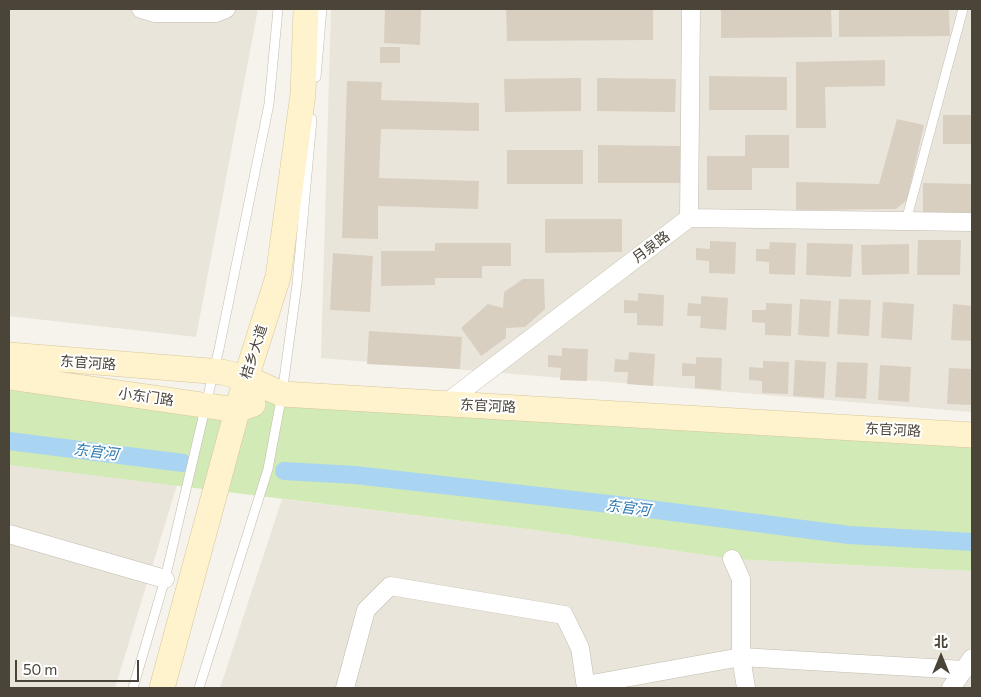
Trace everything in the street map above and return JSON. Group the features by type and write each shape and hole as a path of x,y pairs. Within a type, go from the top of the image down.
{"street":[{"path":"141,9 154,13 216,13 226,9"},
{"name":"桔乡大道","path":"162,688 246,378 278,277 303,94 306,9"},
{"path":"691,9 689,218 972,222"},
{"name":"月泉路","path":"446,403 689,218"},
{"name":"东官河路","path":"9,355 214,372 246,378 282,394 972,435"},
{"name":"小东门路","path":"9,377 237,410 282,394"},
{"path":"9,534 164,579"},
{"path":"732,559 741,579 741,657 746,688"},
{"path":"345,688 366,610 390,586 564,616 580,648 586,687 741,657 968,664"},
{"path":"951,688 968,664"}],"lane":[{"path":"133,688 164,579 214,372 269,104 278,9"},
{"path":"314,87 322,9"},
{"path":"906,221 963,9"},
{"path":"199,688 268,469 282,394 296,284 313,107"}],"shaded area":[{"path":"9,9 258,9 196,337 9,316"},
{"path":"331,9 972,9 972,412 321,358"},
{"path":"9,465 177,485 115,688 9,688"},
{"path":"282,499 535,530 732,559 972,571 972,688 220,688"}],"green space":[{"path":"9,385 187,408 282,394 972,435 972,571 732,559 535,530 9,465"}],"building":[{"path":"385,9 421,9 420,45 384,43"},
{"path":"506,9 653,9 653,40 507,41"},
{"path":"721,9 831,9 832,37 721,38"},
{"path":"839,9 949,9 950,36 839,37"},
{"path":"380,47 400,47 400,63 380,63"},
{"path":"885,60 885,86 825,87 826,128 796,128 796,62"},
{"path":"709,76 787,77 787,110 709,110"},
{"path":"581,78 581,111 505,112 504,79"},
{"path":"597,78 676,79 675,112 597,111"},
{"path":"347,81 382,82 381,100 479,103 479,131 381,129 379,178 479,181 478,209 378,206 378,239 342,238"},
{"path":"943,115 972,115 972,144 943,144"},
{"path":"897,119 924,125 907,200 896,209 796,210 796,182 879,184"},
{"path":"745,135 789,135 789,168 752,168 752,190 707,190 707,156 745,156"},
{"path":"598,145 682,146 681,183 598,183"},
{"path":"507,150 583,150 583,184 507,184"},
{"path":"923,183 972,184 972,213 923,213"},
{"path":"545,219 622,219 622,252 545,253"},
{"path":"918,240 961,240 960,275 917,275"},
{"path":"710,241 736,242 735,274 709,273 709,261 696,260 696,248 710,249"},
{"path":"770,242 796,243 795,275 769,274 769,262 756,261 756,249 769,249"},
{"path":"435,243 511,243 511,266 482,266 482,278 435,278 435,285 381,286 381,251 435,251"},
{"path":"807,243 853,244 851,277 806,275"},
{"path":"909,244 909,274 862,275 861,245"},
{"path":"333,253 373,256 370,312 330,310"},
{"path":"523,279 544,279 545,309 525,327 506,328 506,338 481,356 461,328 488,304 503,308 504,292"},
{"path":"638,293 664,295 663,326 637,325 637,313 624,313 624,300 638,301"},
{"path":"701,296 728,298 726,330 700,328 701,316 687,316 688,303 701,304"},
{"path":"800,299 831,301 829,337 798,335"},
{"path":"839,299 871,300 869,336 837,334"},
{"path":"883,302 914,304 912,340 881,338"},
{"path":"766,303 792,304 791,336 765,335 765,323 752,322 752,310 766,310"},
{"path":"953,304 972,306 972,341 951,340"},
{"path":"369,331 462,337 460,369 367,364"},
{"path":"562,348 588,349 587,381 560,380 561,368 548,367 548,355 562,356"},
{"path":"629,352 655,354 653,386 627,384 628,372 614,372 615,359 628,360"},
{"path":"696,357 722,358 721,390 695,388 695,376 682,376 682,363 696,364"},
{"path":"795,360 826,362 824,398 793,396"},
{"path":"763,361 789,362 788,394 762,393 762,381 749,380 749,367 763,368"},
{"path":"837,362 868,363 866,399 835,397"},
{"path":"880,365 911,367 909,402 878,400"},
{"path":"949,368 972,369 972,405 947,404"}],"waterway":[{"name":"东官河","path":"9,441 183,463"},
{"name":"东官河","path":"284,471 355,475 618,505 849,535 972,542"}]}
